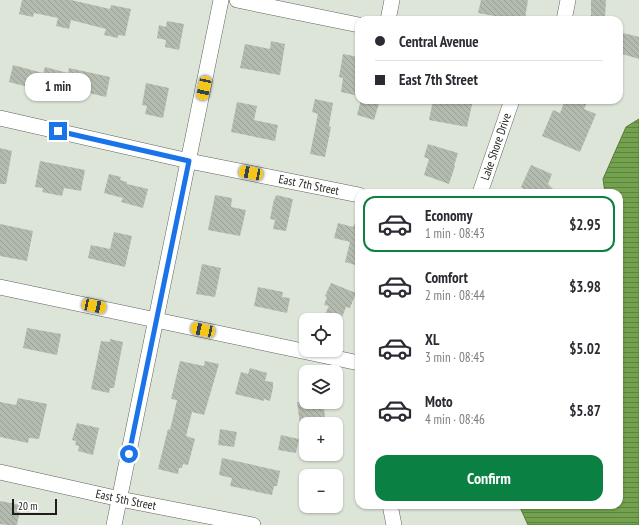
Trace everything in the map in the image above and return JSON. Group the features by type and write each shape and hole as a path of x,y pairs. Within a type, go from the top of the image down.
{"street":[{"path":"114,525 221,0"},
{"path":"237,0 355,24"},
{"path":"389,16 392,0"},
{"path":"565,16 568,0"},
{"name":"Lake Shore Drive","path":"481,189 511,104"},
{"name":"East 7th Street","path":"0,118 189,161 355,194"},
{"path":"0,287 355,362"},
{"name":"East 5th Street","path":"0,472 120,499 253,525"},
{"path":"391,509 394,525"}],"shaded area":[{"path":"639,119 639,525 528,525 521,509 623,509 623,189 604,189 603,179 626,127"}],"building":[{"path":"22,0 71,0 110,9 111,5 131,9 125,36 118,35 118,38 104,35 106,29 71,20 69,29 56,26 58,18 34,13 33,17 19,14"},
{"path":"481,0 528,0 525,16 495,16 478,13"},
{"path":"591,0 606,0 605,16 591,16"},
{"path":"167,21 184,24 179,50 165,47 166,40 157,38 159,25 166,27"},
{"path":"623,33 639,37 639,59 623,54"},
{"path":"271,41 285,44 280,75 240,68 245,44 270,49"},
{"path":"343,54 355,56 355,95 341,92 343,78 339,77"},
{"path":"13,65 43,73 45,67 68,73 69,68 110,77 106,97 89,93 88,97 75,95 75,98 28,89 28,87 9,82"},
{"path":"146,83 169,88 163,118 145,114 147,106 142,105"},
{"path":"315,99 333,103 329,126 331,127 325,157 310,154 318,114 312,112"},
{"path":"237,102 257,106 254,120 278,125 275,141 231,132"},
{"path":"360,104 379,104 374,120 357,115"},
{"path":"432,104 472,104 467,127 429,120"},
{"path":"563,104 586,104 584,109 596,114 580,152 542,136 553,110 560,113"},
{"path":"428,144 458,153 449,184 424,175 429,159 424,157"},
{"path":"0,148 12,151 6,184 0,184"},
{"path":"40,161 85,170 81,191 64,188 62,196 42,192 43,188 35,187"},
{"path":"531,165 552,174 548,184 553,189 524,189 521,187"},
{"path":"109,174 121,177 120,180 127,182 127,184 148,189 143,208 121,202 123,198 104,193"},
{"path":"215,195 232,198 231,207 246,210 240,236 208,230"},
{"path":"276,195 293,199 286,231 273,229 275,220 270,219"},
{"path":"338,223 353,227 355,223 355,265 345,262 350,242 334,238"},
{"path":"0,224 33,231 27,261 0,256"},
{"path":"114,232 132,236 125,267 88,258 91,245 110,249"},
{"path":"202,264 221,268 215,297 196,294"},
{"path":"331,283 355,293 350,308 346,307 343,315 343,313 326,313 329,306 324,305 327,297 325,296"},
{"path":"258,287 283,292 282,297 290,298 287,313 254,306"},
{"path":"27,328 61,334 57,355 23,348"},
{"path":"110,339 123,342 114,388 110,388 109,393 91,389 101,341 110,342"},
{"path":"180,361 204,366 205,361 219,364 204,415 192,412 186,436 195,439 188,465 183,464 182,468 179,468 178,474 158,469 168,429 170,430 177,400 171,399"},
{"path":"250,368 267,373 265,381 273,382 270,401 235,394 241,372 248,374"},
{"path":"18,398 47,404 39,439 29,438 28,443 0,437 0,402 16,405"},
{"path":"297,402 299,402 299,409 324,409 325,417 299,417"},
{"path":"77,423 99,428 93,455 78,451 79,446 75,445 76,441 72,440"},
{"path":"220,429 237,432 234,447 218,445"},
{"path":"281,435 299,439 296,453 278,450"},
{"path":"222,458 280,471 277,486 274,486 272,495 230,486 232,478 219,475"},
{"path":"0,501 21,505 17,525 0,524"}],"route":[{"path":"58,131 189,161 129,454"}]}
